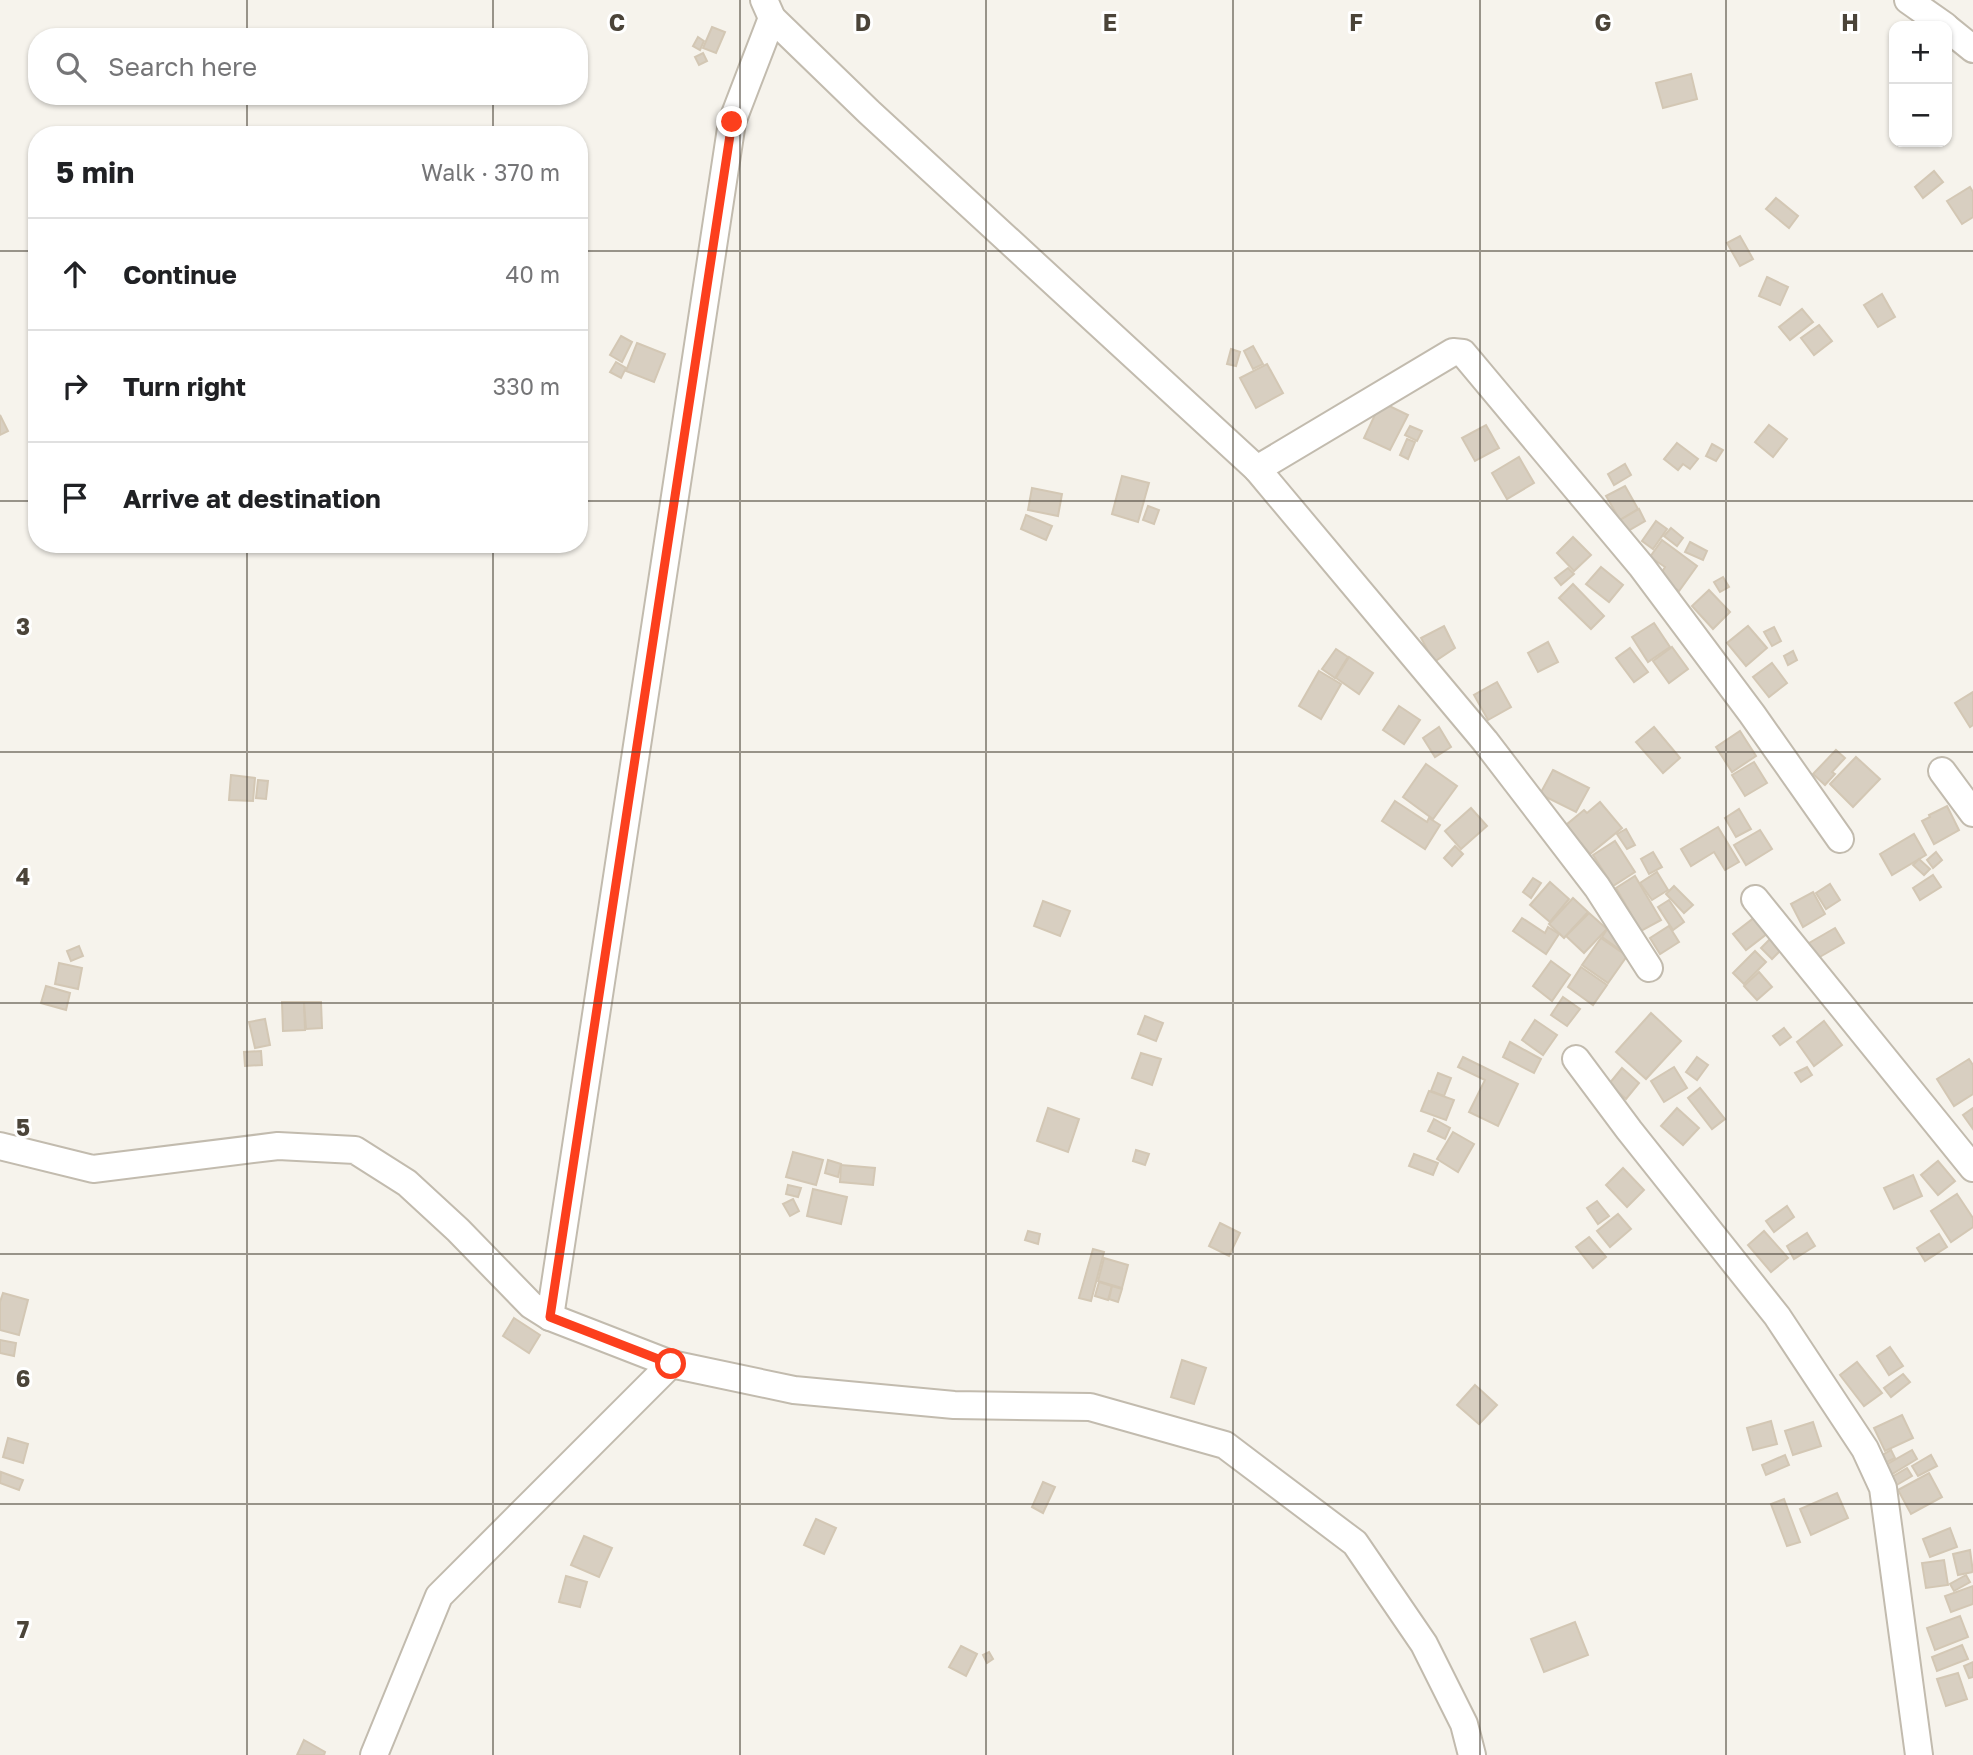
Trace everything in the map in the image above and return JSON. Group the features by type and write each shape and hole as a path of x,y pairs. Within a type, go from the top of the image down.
{"street":[{"path":"1908,0 1938,21"},
{"path":"550,1317 732,122 768,9 869,112 1257,469 1485,741 1597,887 1649,968"},
{"path":"1952,32 1973,50"},
{"path":"1257,469 1453,352 1463,353 1642,567 1752,714 1840,839"},
{"path":"1941,771 1973,813"},
{"path":"1755,899 1973,1168"},
{"path":"1576,1059 1777,1316 1866,1449 1882,1488 1919,1755"},
{"path":"0,1146 93,1169 278,1146 355,1150 407,1183 458,1230 531,1305 550,1317 671,1364 807,1391 954,1405 1090,1407 1225,1445 1355,1543 1424,1644 1464,1724 1472,1755"},
{"path":"374,1755 439,1596 671,1364"}],"building":[{"path":"712,27 725,32 716,53 703,48"},
{"path":"698,37 704,41 700,50 693,46"},
{"path":"703,53 707,61 699,65 695,57"},
{"path":"1691,74 1697,99 1663,108 1656,83"},
{"path":"1934,171 1943,182 1923,198 1915,187"},
{"path":"1970,187 1973,192 1973,217 1962,224 1947,201"},
{"path":"1776,198 1798,216 1789,228 1766,209"},
{"path":"1740,236 1753,259 1740,266 1727,243"},
{"path":"1767,277 1788,287 1780,305 1759,296"},
{"path":"1882,294 1895,317 1878,327 1864,305"},
{"path":"1802,309 1813,322 1790,340 1779,327"},
{"path":"1819,325 1832,341 1814,355 1801,338"},
{"path":"621,336 632,342 622,362 610,355"},
{"path":"637,343 665,354 654,382 626,371"},
{"path":"1253,346 1263,364 1253,369 1244,351"},
{"path":"1231,349 1240,352 1236,366 1227,364"},
{"path":"616,362 626,368 621,378 610,372"},
{"path":"1267,364 1283,393 1256,408 1240,378"},
{"path":"1381,402 1408,415 1390,450 1364,438"},
{"path":"0,415 8,431 0,435"},
{"path":"1486,425 1499,448 1475,461 1462,438"},
{"path":"1769,425 1787,439 1773,457 1755,442"},
{"path":"1410,426 1422,431 1417,441 1405,435"},
{"path":"1407,439 1415,442 1408,459 1400,455"},
{"path":"1677,443 1698,459 1690,469 1683,464 1678,470 1664,459"},
{"path":"1712,444 1723,450 1716,461 1706,456"},
{"path":"1519,457 1534,483 1507,499 1492,473"},
{"path":"1625,464 1631,475 1614,485 1608,474"},
{"path":"1122,476 1149,483 1138,522 1112,514"},
{"path":"1625,486 1638,509 1620,520 1606,496"},
{"path":"1032,488 1062,494 1058,516 1028,510"},
{"path":"1148,506 1159,510 1154,524 1143,520"},
{"path":"1639,509 1645,521 1626,532 1620,520"},
{"path":"1026,515 1052,526 1046,540 1021,529"},
{"path":"1656,521 1667,529 1653,549 1642,541"},
{"path":"1671,528 1683,538 1677,546 1664,536"},
{"path":"1573,537 1591,555 1574,571 1557,553"},
{"path":"1662,540 1697,566 1679,591 1659,577 1665,567 1650,557"},
{"path":"1690,542 1707,551 1703,560 1685,552"},
{"path":"1601,567 1623,585 1609,602 1586,584"},
{"path":"1568,568 1574,574 1561,585 1555,578"},
{"path":"1723,577 1729,587 1720,592 1714,582"},
{"path":"1573,584 1604,616 1591,629 1559,598"},
{"path":"1709,590 1730,612 1713,629 1692,606"},
{"path":"1654,623 1670,647 1648,662 1632,637"},
{"path":"1444,626 1455,648 1434,662 1421,638"},
{"path":"1748,626 1767,648 1746,666 1727,643"},
{"path":"1774,627 1781,641 1772,646 1764,632"},
{"path":"1548,642 1558,662 1538,672 1528,653"},
{"path":"1672,647 1688,669 1669,683 1653,661"},
{"path":"1630,648 1648,672 1634,682 1616,658"},
{"path":"1336,649 1348,657 1335,678 1322,669"},
{"path":"1793,651 1797,660 1788,665 1784,656"},
{"path":"1349,657 1373,673 1359,694 1336,678"},
{"path":"1772,663 1787,683 1769,697 1753,677"},
{"path":"1319,671 1341,684 1321,719 1299,706"},
{"path":"1497,682 1511,707 1488,720 1474,695"},
{"path":"1973,692 1973,725 1970,727 1955,703"},
{"path":"1399,706 1420,720 1404,744 1383,730"},
{"path":"1439,727 1451,747 1435,757 1423,738"},
{"path":"1654,727 1680,758 1663,773 1636,742"},
{"path":"1740,731 1756,756 1732,772 1716,747"},
{"path":"1836,750 1845,758 1832,772 1835,774 1825,785 1813,774"},
{"path":"1856,757 1880,779 1853,807 1830,784"},
{"path":"1754,762 1767,783 1745,796 1732,775"},
{"path":"1426,764 1457,786 1433,819 1403,797"},
{"path":"1553,770 1589,788 1576,812 1540,794"},
{"path":"231,775 255,778 253,801 229,800"},
{"path":"258,780 268,781 266,799 256,798"},
{"path":"1395,801 1427,822 1429,818 1440,825 1425,849 1382,821"},
{"path":"1600,802 1622,828 1590,854 1566,825 1584,810 1587,813"},
{"path":"1947,806 1959,830 1934,844 1922,821"},
{"path":"1471,808 1487,826 1461,849 1445,831"},
{"path":"1739,809 1751,829 1736,837 1725,818"},
{"path":"1718,827 1739,862 1725,870 1714,852 1691,866 1681,849"},
{"path":"1626,829 1635,845 1627,849 1617,834"},
{"path":"1760,830 1772,849 1746,865 1734,845"},
{"path":"1914,834 1926,855 1892,875 1880,854"},
{"path":"1615,841 1635,872 1613,886 1593,855"},
{"path":"1455,846 1463,854 1452,866 1444,858"},
{"path":"1653,852 1662,867 1649,874 1641,859"},
{"path":"1936,852 1942,860 1933,868 1927,860"},
{"path":"1919,859 1930,869 1924,875 1913,865"},
{"path":"1657,872 1668,890 1652,900 1640,883"},
{"path":"1933,875 1941,887 1920,900 1913,888"},
{"path":"1635,876 1661,920 1641,931 1616,888"},
{"path":"1533,878 1541,883 1531,898 1523,892"},
{"path":"1550,882 1569,899 1550,922 1530,905"},
{"path":"1830,884 1840,900 1826,909 1816,893"},
{"path":"1674,886 1693,905 1684,913 1666,894"},
{"path":"1813,892 1825,914 1803,927 1791,904"},
{"path":"1573,898 1588,912 1564,938 1549,924"},
{"path":"1669,900 1684,922 1673,930 1658,907"},
{"path":"1043,901 1070,911 1060,936 1034,926"},
{"path":"1589,913 1607,929 1584,953 1566,936"},
{"path":"1755,917 1768,933 1746,950 1733,934"},
{"path":"1522,918 1545,933 1548,927 1559,934 1546,954 1513,931"},
{"path":"1669,926 1679,942 1660,954 1650,938"},
{"path":"1608,928 1629,943 1623,952 1602,937"},
{"path":"1835,928 1844,943 1818,958 1809,943"},
{"path":"1601,938 1627,956 1608,983 1582,965"},
{"path":"1770,939 1781,950 1772,959 1761,948"},
{"path":"79,946 83,956 71,961 67,951"},
{"path":"1755,951 1766,962 1744,984 1733,973"},
{"path":"1551,961 1570,975 1552,1001 1533,986"},
{"path":"59,963 82,968 78,989 55,984"},
{"path":"1581,967 1607,985 1593,1005 1568,987"},
{"path":"1759,972 1772,987 1757,1000 1744,986"},
{"path":"46,986 70,993 66,1010 41,1003"},
{"path":"1563,997 1580,1009 1567,1026 1551,1015"},
{"path":"282,1002 304,1002 305,1030 283,1031"},
{"path":"304,1002 321,1002 322,1028 306,1029"},
{"path":"1651,1013 1681,1041 1646,1079 1616,1052"},
{"path":"1145,1016 1163,1023 1156,1041 1138,1034"},
{"path":"265,1019 270,1045 255,1048 249,1022"},
{"path":"1535,1020 1557,1035 1543,1055 1522,1040"},
{"path":"1824,1021 1842,1045 1814,1066 1797,1042"},
{"path":"1784,1028 1791,1037 1780,1045 1773,1036"},
{"path":"1510,1042 1541,1059 1534,1073 1503,1057"},
{"path":"261,1051 262,1065 245,1066 244,1052"},
{"path":"1141,1053 1161,1059 1152,1085 1132,1078"},
{"path":"1463,1057 1518,1084 1498,1126 1469,1112 1485,1080 1458,1067"},
{"path":"1697,1057 1708,1065 1697,1080 1686,1072"},
{"path":"1969,1059 1973,1065 1973,1094 1954,1106 1937,1079"},
{"path":"1674,1067 1687,1088 1664,1102 1651,1081"},
{"path":"1807,1067 1812,1075 1801,1082 1795,1073"},
{"path":"1622,1068 1639,1083 1626,1099 1609,1084"},
{"path":"1438,1073 1451,1078 1444,1096 1431,1091"},
{"path":"1700,1088 1725,1119 1712,1129 1688,1098"},
{"path":"1429,1091 1454,1100 1446,1120 1421,1111"},
{"path":"1048,1108 1079,1119 1068,1152 1037,1141"},
{"path":"1677,1108 1699,1128 1683,1145 1661,1126"},
{"path":"1973,1108 1973,1129 1963,1115"},
{"path":"1434,1119 1450,1128 1445,1139 1428,1131"},
{"path":"1453,1132 1474,1144 1458,1172 1437,1159"},
{"path":"1136,1150 1149,1154 1145,1165 1133,1161"},
{"path":"793,1152 823,1160 816,1185 786,1177"},
{"path":"1414,1154 1438,1163 1433,1175 1409,1166"},
{"path":"828,1160 841,1164 838,1177 825,1173"},
{"path":"1938,1161 1955,1181 1938,1195 1921,1175"},
{"path":"841,1165 875,1168 873,1185 840,1182"},
{"path":"1623,1168 1644,1190 1627,1207 1606,1185"},
{"path":"1913,1175 1922,1196 1894,1209 1884,1188"},
{"path":"788,1185 801,1188 798,1197 786,1194"},
{"path":"813,1189 847,1197 841,1224 807,1216"},
{"path":"1957,1194 1973,1218 1973,1227 1951,1242 1931,1211"},
{"path":"793,1199 799,1211 790,1216 783,1204"},
{"path":"1597,1201 1609,1216 1598,1224 1587,1208"},
{"path":"1787,1206 1794,1217 1774,1232 1766,1221"},
{"path":"1618,1214 1631,1229 1610,1247 1597,1231"},
{"path":"1220,1223 1240,1233 1229,1256 1209,1246"},
{"path":"1028,1231 1040,1234 1038,1244 1025,1240"},
{"path":"1764,1231 1788,1258 1771,1272 1748,1245"},
{"path":"1807,1233 1815,1246 1794,1259 1787,1246"},
{"path":"1939,1234 1947,1247 1925,1261 1917,1248"},
{"path":"1589,1237 1606,1257 1593,1268 1576,1247"},
{"path":"1093,1249 1104,1252 1091,1301 1079,1298"},
{"path":"1104,1258 1128,1265 1122,1288 1098,1281"},
{"path":"1099,1282 1112,1286 1108,1300 1095,1296"},
{"path":"1112,1286 1122,1289 1118,1302 1109,1299"},
{"path":"3,1293 28,1300 19,1335 0,1330 0,1302"},
{"path":"514,1318 540,1335 529,1353 503,1336"},
{"path":"0,1340 16,1343 14,1356 0,1353"},
{"path":"1890,1347 1903,1366 1889,1375 1877,1356"},
{"path":"1182,1360 1206,1368 1194,1404 1171,1397"},
{"path":"1857,1362 1882,1393 1864,1406 1840,1375"},
{"path":"1903,1374 1910,1382 1891,1397 1884,1388"},
{"path":"1475,1385 1497,1405 1479,1424 1457,1405"},
{"path":"1902,1415 1913,1438 1885,1451 1874,1428"},
{"path":"1771,1421 1777,1444 1753,1450 1747,1428"},
{"path":"1813,1422 1821,1446 1793,1455 1785,1431"},
{"path":"8,1438 28,1444 23,1463 3,1457"},
{"path":"1891,1450 1895,1458 1881,1465 1877,1458"},
{"path":"1912,1450 1917,1459 1889,1476 1884,1466"},
{"path":"1785,1455 1789,1465 1766,1475 1762,1465"},
{"path":"1931,1455 1937,1466 1918,1476 1912,1466"},
{"path":"1907,1468 1912,1476 1895,1486 1890,1478"},
{"path":"1,1472 23,1480 19,1490 0,1483"},
{"path":"1929,1473 1942,1497 1911,1514 1898,1490"},
{"path":"1043,1482 1055,1487 1043,1513 1032,1507"},
{"path":"1837,1493 1848,1518 1811,1535 1800,1509"},
{"path":"1784,1499 1800,1542 1787,1546 1771,1504"},
{"path":"816,1519 836,1528 824,1554 804,1545"},
{"path":"1950,1528 1957,1547 1930,1557 1923,1539"},
{"path":"584,1536 612,1548 599,1577 571,1565"},
{"path":"1970,1550 1973,1572 1958,1575 1953,1554"},
{"path":"1944,1560 1948,1585 1926,1588 1922,1563"},
{"path":"1966,1575 1970,1582 1954,1591 1950,1584"},
{"path":"566,1576 587,1582 580,1607 559,1602"},
{"path":"1973,1586 1973,1604 1951,1612 1945,1596"},
{"path":"1960,1616 1968,1637 1935,1650 1927,1628"},
{"path":"1575,1622 1588,1655 1544,1672 1531,1639"},
{"path":"1962,1645 1968,1659 1937,1671 1932,1657"},
{"path":"961,1646 977,1654 966,1676 949,1667"},
{"path":"989,1652 993,1659 987,1663 983,1655"},
{"path":"1973,1662 1973,1677 1969,1678 1964,1666"},
{"path":"1958,1673 1967,1699 1946,1706 1937,1679"},
{"path":"304,1740 325,1752 324,1755 297,1755"}],"route":[{"path":"671,1364 550,1317 732,122"}]}
